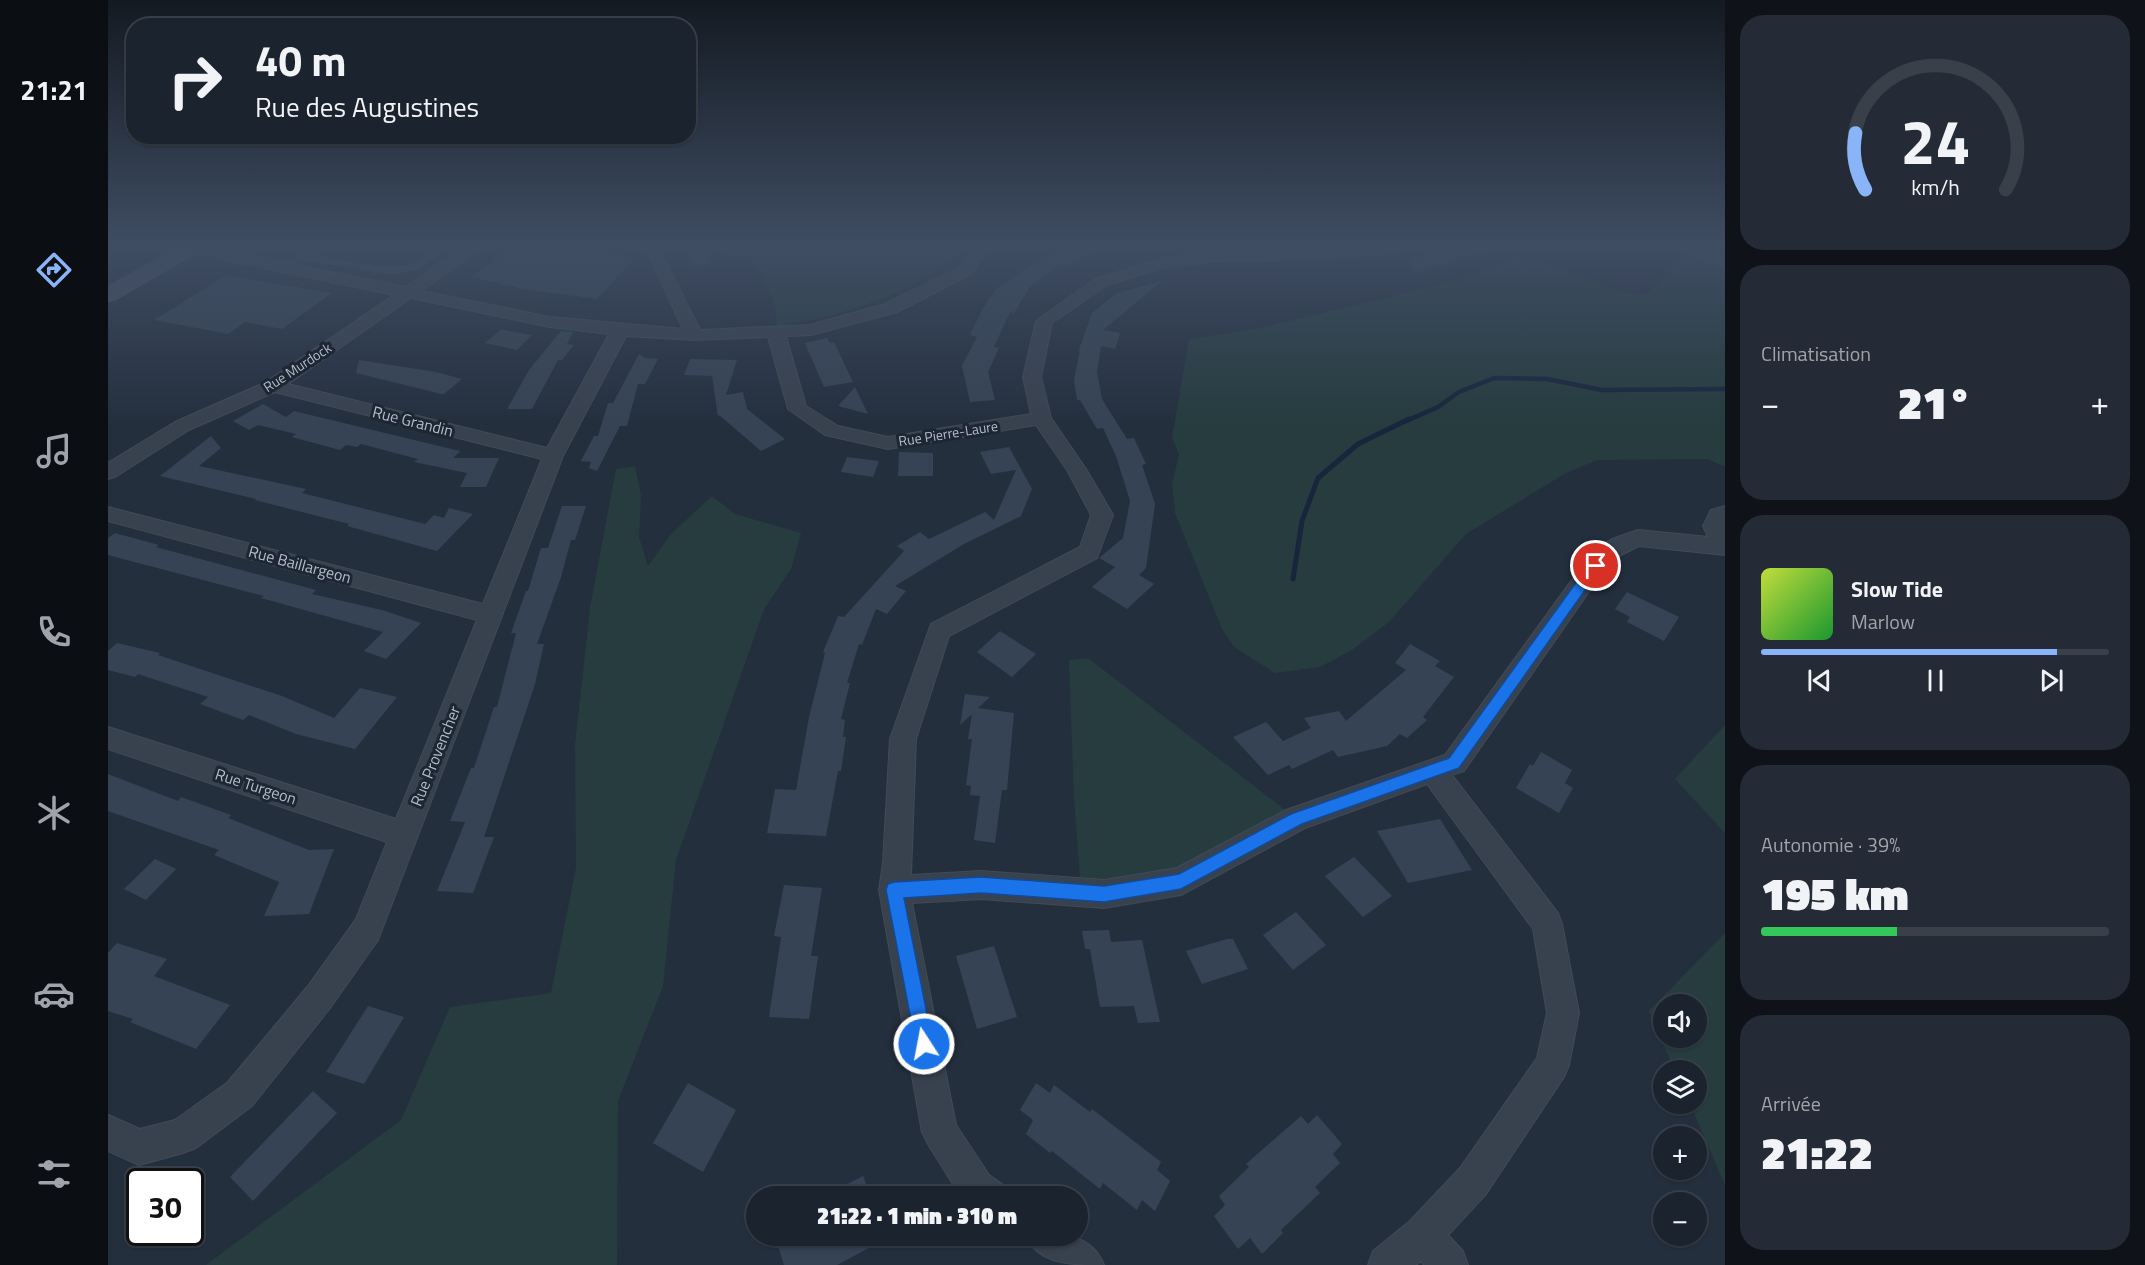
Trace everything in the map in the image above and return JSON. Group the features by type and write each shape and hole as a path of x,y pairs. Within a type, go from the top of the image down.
{"street":[{"name":"Rue Murdock","path":"108,472 182,426 273,386 393,304"},
{"path":"462,304 549,322 620,330 694,334 776,333 811,330 899,304"},
{"path":"680,304 694,334"},
{"path":"975,1186 940,1132 894,890 898,863 903,739 939,630 1089,552 1102,514 1077,469 1041,418 1032,377 1044,321 1069,304"},
{"name":"Rue Provencher","path":"108,1133 139,1147 183,1136 240,1094 319,997 367,928 554,456 620,330"},
{"name":"Rue Pierre-Laure","path":"776,333 797,409 832,431 888,443 1041,418"},
{"name":"Rue Grandin","path":"273,386 554,456"},
{"path":"1724,546 1714,526 1719,515 1725,513"},
{"name":"Rue Baillargeon","path":"108,514 491,615"},
{"path":"894,890 981,885 1104,894 1181,881 1296,819 1454,763 1603,554 1638,538 1724,546"},
{"name":"Rue Turgeon","path":"108,738 404,835"},
{"path":"1387,1265 1423,1234 1473,1181 1552,1065 1563,1012 1547,924 1494,850 1432,771"},
{"path":"1423,1234 1449,1265"},
{"path":"1058,1246 1084,1265"}],"green space":[{"path":"774,304 868,304 835,315 777,326"},
{"path":"1360,304 1725,304 1725,467 1708,459 1597,460 1566,473 1466,534 1389,622 1352,650 1320,667 1275,673 1234,647 1222,629 1175,513 1172,484 1179,455 1172,437 1189,340 1273,325"},
{"path":"635,466 641,496 639,537 648,566 671,534 712,496 735,514 801,533 791,569 764,609 676,860 663,986 618,1101 617,1265 206,1265 401,1120 450,1007 551,993 576,868 575,744 590,608 616,469"},
{"path":"1088,658 1296,819 1181,881 1081,892 1074,799 1069,660"},
{"path":"1725,725 1725,833 1675,779"},
{"path":"1725,933 1725,1185 1707,1143 1707,1126 1700,1126 1694,1114 1707,1114 1707,1060 1670,1060 1665,1048 1707,1048 1707,994 1666,994"},
{"path":"1653,1007 1653,1020 1649,1011"}],"building":[{"path":"180,304 317,304 282,329 245,322 228,334 154,320"},
{"path":"986,304 1019,304 1014,313 1010,312 994,347 999,348 988,372 995,400 970,402 962,366 977,337 970,335"},
{"path":"1103,304 1134,304 1103,330 1120,333 1115,349 1101,346 1097,372 1102,399 1127,439 1134,438 1146,464 1142,465 1155,504 1146,568 1139,575 1154,584 1127,609 1092,587 1115,567 1099,558 1123,538 1130,501 1116,456 1103,428 1097,429 1080,400 1077,400 1074,380 1080,350 1078,352 1092,313"},
{"path":"501,329 532,335 517,350 485,343"},
{"path":"561,331 573,332 567,344 574,345 562,360 558,360 532,409 507,409 529,370"},
{"path":"827,338 830,343 834,342 853,382 824,387 805,343"},
{"path":"639,354 645,358 658,359 645,384 638,384 627,426 620,426 597,471 589,468 591,462 581,461 594,436 598,436 608,403 613,403"},
{"path":"690,359 737,360 726,395 743,392 747,409 785,439 761,451 719,415 718,417 712,376 684,375"},
{"path":"359,360 436,372 462,379 441,394 356,373"},
{"path":"855,387 868,414 838,406"},
{"path":"263,404 286,417 294,411 460,451 453,458 499,458 486,487 460,487 467,473 414,462 418,459 361,444 357,447 346,445 340,450 292,437 296,434 258,425 249,430 233,421"},
{"path":"211,436 221,448 199,466 306,489 302,493 425,524 434,515 444,518 449,508 473,514 437,551 347,526 349,524 160,476"},
{"path":"1009,447 1032,489 1021,516 964,544 895,586 906,591 887,614 876,609 862,645 859,644 847,683 850,683 841,719 845,720 843,737 846,737 841,771 838,771 826,836 767,833 775,789 796,790 809,717 825,653 823,652 838,616 844,617 904,551 897,546 920,532 929,539 985,512 994,520 1016,470 991,474 980,452"},
{"path":"899,452 933,453 933,476 898,476"},
{"path":"847,457 879,461 873,477 841,472"},
{"path":"562,506 586,506 575,540 571,540 561,577 537,644 544,644 535,684 484,837 494,837 473,893 437,891 465,822 450,821 471,768 474,768 494,707 497,707 516,633 511,633 526,591 528,591 541,548 548,548"},
{"path":"115,533 159,545 156,547 316,590 312,594 382,610 421,623 386,659 364,651 383,632 261,598 264,596 108,555 108,538"},
{"path":"1627,592 1679,617 1664,641 1627,622 1630,617 1615,609"},
{"path":"1000,631 1036,654 1012,677 977,652"},
{"path":"117,643 160,653 158,655 282,696 334,718 360,688 397,697 355,749 296,734 249,715 243,720 200,704 208,697 138,674 135,677 108,670 108,651"},
{"path":"1410,644 1440,661 1435,666 1454,677 1423,717 1427,720 1407,738 1400,734 1387,746 1338,757 1333,750 1292,769 1289,765 1268,775 1233,737 1266,722 1283,741 1311,728 1304,718 1339,711 1346,721 1406,670 1395,663"},
{"path":"965,694 990,697 978,708 1014,713 1007,790 1002,790 995,843 974,840 980,796 970,795 971,786 966,785 972,739 968,739 972,714 960,725"},
{"path":"1541,752 1572,770 1565,783 1573,788 1559,813 1516,788 1530,764 1533,766"},
{"path":"108,774 178,801 181,797 231,815 228,818 309,850 334,849 309,914 264,916 279,882 214,855 219,850 108,811"},
{"path":"1440,819 1472,870 1408,883 1377,831"},
{"path":"1354,857 1392,896 1363,917 1325,876"},
{"path":"155,859 176,869 146,900 124,889"},
{"path":"784,885 822,888 811,956 818,956 809,1019 769,1017 781,937 774,936"},
{"path":"1296,912 1326,945 1293,970 1263,935"},
{"path":"1109,930 1111,942 1142,940 1160,1022 1138,1023 1134,1006 1100,1007 1090,949 1085,949 1082,931"},
{"path":"1233,939 1248,969 1202,984 1186,951"},
{"path":"117,943 167,959 154,976 230,1005 196,1049 130,1022 133,1019 108,1011 108,953"},
{"path":"994,946 1017,1017 977,1029 956,956"},
{"path":"368,1006 404,1017 364,1084 326,1072"},
{"path":"688,1083 736,1110 703,1172 653,1143"},
{"path":"1036,1083 1050,1093 1054,1085 1090,1112 1092,1109 1161,1162 1157,1170 1170,1181 1155,1211 1142,1200 1137,1210 1103,1183 1100,1189 1052,1151 1050,1153 1026,1134 1033,1120 1020,1110"},
{"path":"313,1091 337,1113 253,1201 230,1177"},
{"path":"1317,1115 1342,1144 1333,1154 1340,1163 1315,1187 1320,1193 1281,1230 1283,1233 1262,1254 1250,1238 1238,1249 1214,1216 1225,1205 1219,1196 1249,1167 1246,1164 1301,1116 1308,1124"},
{"path":"863,1176 867,1186 843,1186"},
{"path":"778,1246 872,1246 837,1265 784,1265"}],"waterway":[{"path":"1406,421 1438,407 1459,392 1494,378 1547,379 1602,390 1725,389"},
{"path":"1293,579 1302,521 1318,478 1358,444 1409,419"}],"route":[{"path":"924,1044 894,890 981,885 1104,894 1181,881 1296,819 1390,788 1454,763 1596,566"}]}
